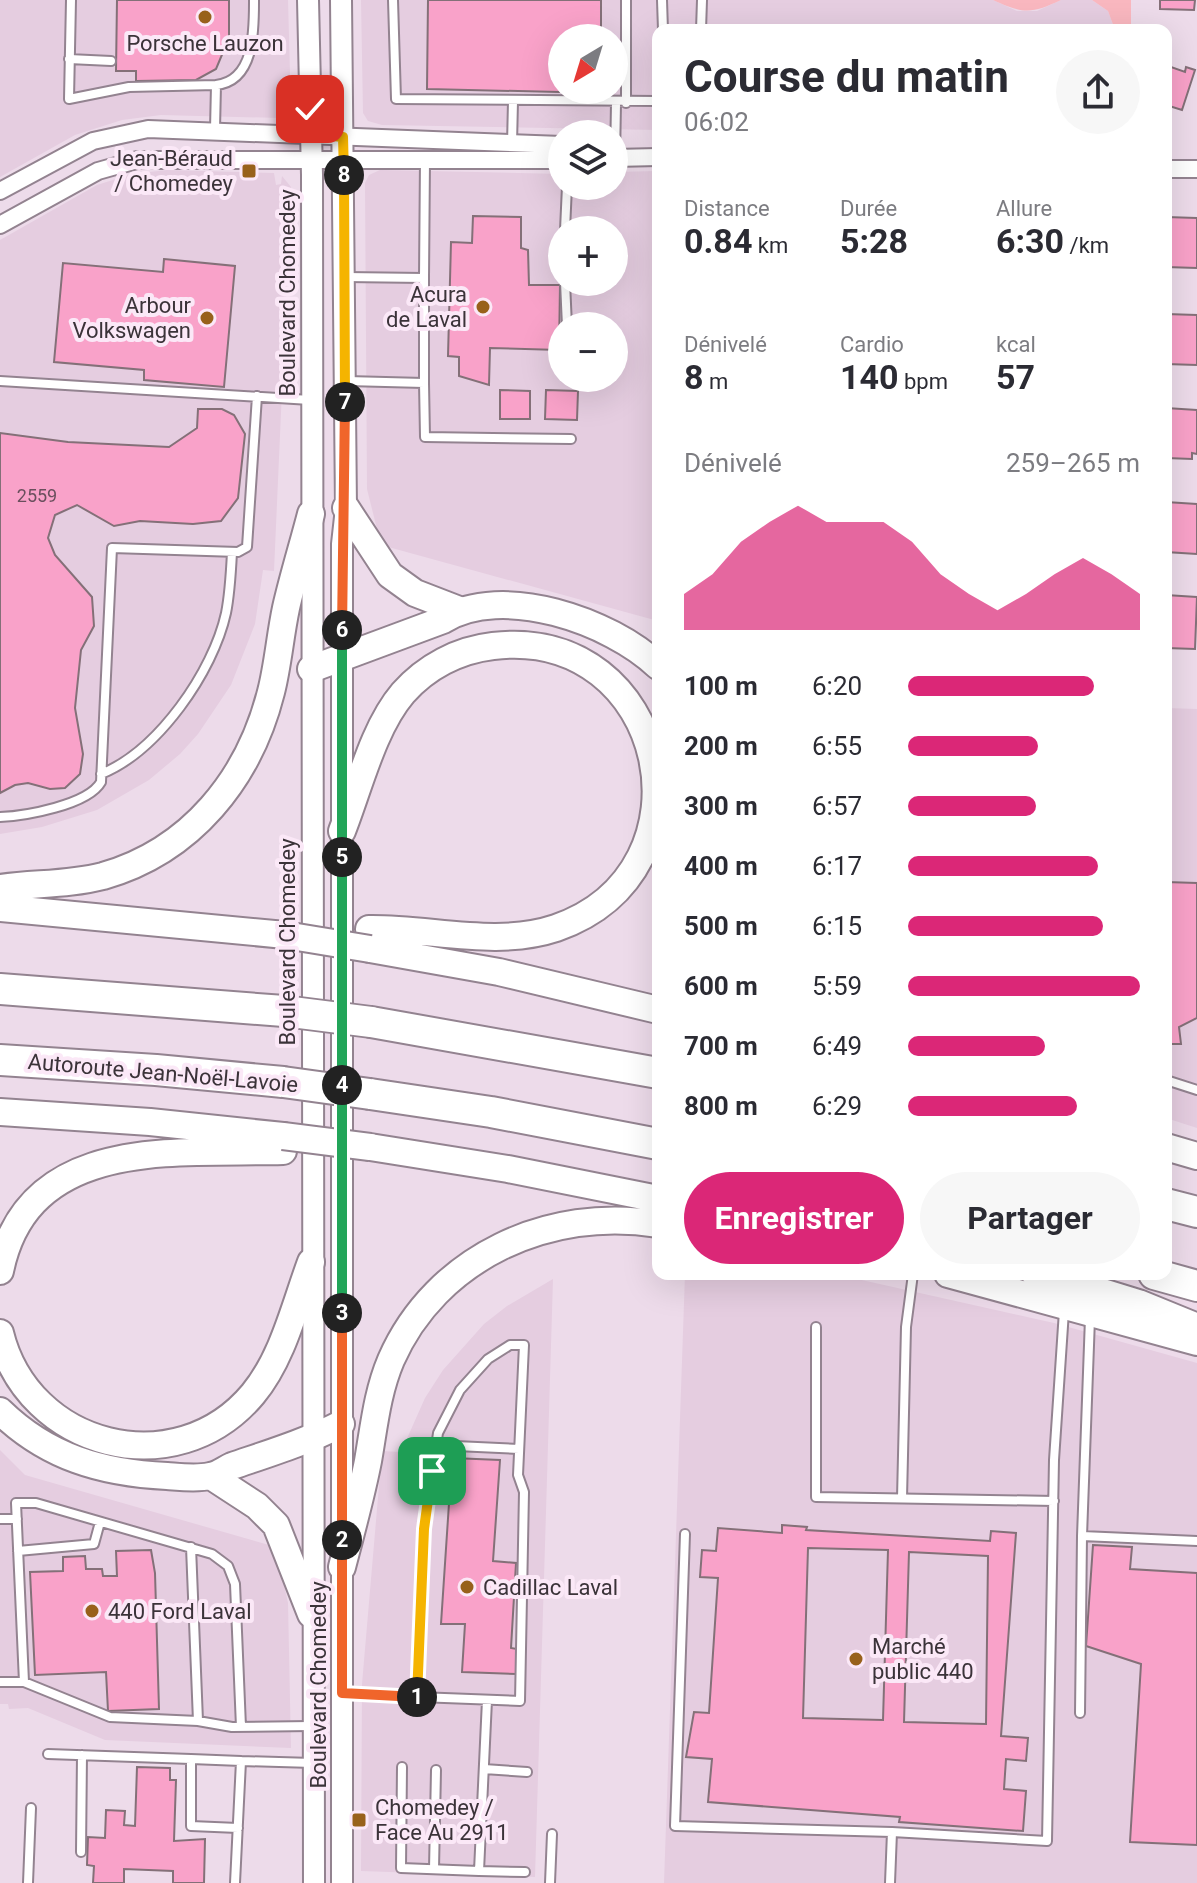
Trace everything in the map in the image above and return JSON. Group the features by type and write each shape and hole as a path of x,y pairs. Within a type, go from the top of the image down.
{"highway":[{"path":"0,989 284,1011 371,1022 652,1072"},
{"name":"Autoroute Jean-Noël-Lavoie","path":"0,1060 283,1082 370,1094 652,1144"},
{"path":"1172,1202 1197,1204"},
{"path":"1172,1203 1197,1212"},
{"path":"1172,1279 1197,1286"},
{"path":"1057,1280 1138,1305 1197,1329"}],"main road":[{"path":"346,508 390,575 415,593 459,610 521,608 577,618 615,635 652,662"},
{"path":"0,888 65,883 120,870 171,843 221,797 246,761 262,723 275,677 285,610 311,514"},
{"path":"311,669 443,620 459,610"},
{"path":"342,831 381,727 402,695 433,668 471,650 524,645 551,650 580,661 624,696 639,718 652,752"},
{"path":"0,908 370,939 513,936 559,927 593,909 624,882 649,837 652,822"},
{"path":"370,939 652,1009"},
{"path":"0,1112 150,1122 283,1143 370,1147 508,1169 652,1198"},
{"path":"0,1271 10,1240 32,1207 62,1180 83,1169 109,1160 151,1153 283,1143"},
{"path":"342,1567 385,1377 405,1334 434,1296 479,1259 526,1235 591,1221 652,1224"},
{"path":"0,1333 13,1368 27,1391 70,1429 123,1446 175,1442 219,1424 253,1394 280,1346 311,1262"},
{"path":"970,1280 1197,1342"},
{"path":"0,1411 37,1442 93,1467 140,1475 211,1476 312,1439 341,1424"},
{"path":"211,1476 257,1506 276,1525 311,1614"}],"street":[{"name":"Boulevard Chomedey","path":"308,0 311,134 311,1614 314,1883"},
{"name":"Boulevard Chomedey","path":"341,0 346,508 342,544 342,1883"},
{"path":"0,191 69,152 104,137 148,129 215,129 548,144"},
{"path":"628,155 652,156"},
{"path":"0,225 88,176 137,160 548,160"},
{"path":"1172,169 1197,169"}],"lane":[{"path":"71,0 69,99 129,87 232,82 244,66 253,42 254,0"},
{"path":"393,0 396,99 548,102"},
{"path":"626,0 626,24"},
{"path":"662,0 663,24"},
{"path":"701,24 702,0"},
{"path":"69,59 111,61"},
{"path":"215,129 216,85"},
{"path":"512,160 513,101"},
{"path":"628,103 652,101"},
{"path":"425,158 425,437 571,439"},
{"path":"344,277 424,278"},
{"path":"0,381 311,400"},
{"path":"345,381 424,383"},
{"path":"0,817 42,811 85,796 98,787 112,548 232,552 243,550 250,540 257,396"},
{"path":"101,774 154,735 190,693 205,668 225,614 232,552"},
{"path":"1172,1082 1197,1090"},
{"path":"902,1498 906,1327 912,1280"},
{"path":"685,1534 675,1826 892,1832 1047,1841 1054,1501 1060,1338 1065,1306"},
{"path":"1080,1713 1082,1536 1091,1313"},
{"path":"816,1327 816,1497 1054,1501"},
{"path":"342,1693 418,1697 520,1701 524,1492 518,1475 524,1345 517,1344 494,1354 460,1390 434,1445 424,1529 418,1697"},
{"path":"434,1445 519,1449"},
{"path":"24,1682 16,1503 36,1503 191,1547 218,1558 233,1577 241,1727"},
{"path":"0,1519 17,1519"},
{"path":"18,1551 94,1544 100,1522"},
{"path":"1082,1536 1197,1541"},
{"path":"191,1547 198,1721"},
{"path":"0,1682 24,1682 110,1717 198,1721 241,1727 312,1726"},
{"path":"479,1871 487,1700"},
{"path":"48,1754 313,1763"},
{"path":"81,1852 82,1755"},
{"path":"191,1759 191,1826 238,1828"},
{"path":"235,1883 241,1761"},
{"path":"402,1767 401,1868 525,1872"},
{"path":"484,1769 527,1772"},
{"path":"434,1869 436,1770"},
{"path":"28,1883 31,1808"},
{"path":"890,1883 892,1832"},
{"path":"550,1883 552,1834"}],"shaded area":[{"path":"0,0 288,0 291,110 280,118 161,115 122,120 75,135 0,177"},
{"path":"361,0 993,0 1017,11 1037,11 1061,0 1092,0 1108,11 1113,24 652,24 652,130 628,129 628,120 548,120 548,128 382,125 368,121 363,113"},
{"path":"993,0 1061,0 1027,10"},
{"path":"1092,0 1131,0 1131,24 1113,24 1108,11"},
{"path":"167,170 274,173 276,185 281,184 282,176 291,187 274,571 263,570 255,624 231,685 198,734 180,754 149,780 97,810 42,827 0,834 0,240 97,185 132,174"},
{"path":"380,170 548,174 548,200 628,200 628,172 652,171 652,619 381,545 367,489 365,183 369,175"},
{"path":"1172,708 1197,709 1197,1128 1172,1120"},
{"path":"553,1279 535,1877 361,1871 362,1684 382,1451 401,1452 425,1398 443,1370 484,1324 507,1306"},
{"path":"685,1280 862,1280 1054,1323 1197,1363 1197,1883 664,1883"},
{"path":"0,1450 25,1475 276,1547 288,1603 291,1748 105,1740 28,1708 9,1709 8,1704 0,1704"}],"building":[{"path":"117,0 229,0 229,38 216,69 196,80 136,81 136,71 116,71"},
{"path":"428,0 601,0 601,24 548,24 548,92 427,89"},
{"path":"1160,0 1195,0 1194,10 1160,9"},
{"path":"1172,67 1185,72 1186,67 1195,70 1182,110 1172,107"},
{"path":"473,216 521,217 521,248 528,250 529,285 548,285 548,296 560,296 560,312 548,312 548,350 490,348 489,385 459,376 459,357 448,356 451,242 472,243"},
{"path":"1172,217 1197,218 1197,268 1172,267"},
{"path":"164,259 235,266 224,387 144,380 144,370 54,362 63,263 163,272"},
{"path":"1172,314 1197,315 1197,365 1172,364"},
{"path":"500,390 530,391 530,419 500,419"},
{"path":"546,390 578,392 577,420 545,419"},
{"path":"1172,408 1197,410 1197,454 1192,453 1192,459 1172,458"},
{"path":"198,409 222,409 234,415 245,434 238,498 221,521 193,524 140,521 114,526 77,505 55,515 48,538 55,555 92,597 94,626 81,650 75,708 83,754 80,774 65,788 50,789 28,783 15,785 0,793 0,433 68,442 169,447 197,428"},
{"path":"1172,502 1197,504 1197,554 1172,552"},
{"path":"1172,595 1197,597 1195,649 1172,648"},
{"path":"1172,882 1197,883 1197,1018 1179,1027 1181,1044 1172,1044"},
{"path":"452,1458 500,1460 493,1561 516,1563 511,1648 517,1649 516,1674 462,1672 465,1624 441,1624"},
{"path":"782,1525 807,1527 806,1530 990,1541 991,1531 1016,1533 1001,1736 1028,1738 1026,1761 1006,1759 1004,1789 1026,1791 1023,1831 899,1822 900,1817 708,1802 712,1759 686,1757 694,1712 709,1713 718,1578 700,1577 702,1550 716,1551 718,1528 782,1533","holes":["808,1548 888,1550 883,1720 803,1718","909,1552 988,1556 986,1724 904,1722"]},
{"path":"1093,1545 1132,1547 1130,1569 1197,1573 1197,1845 1130,1842 1141,1664 1086,1646"},
{"path":"151,1550 155,1573 159,1709 108,1711 106,1672 35,1675 30,1572 63,1571 63,1557 85,1556 86,1569 102,1569 103,1576 117,1576 116,1551"},
{"path":"137,1767 170,1768 170,1780 176,1780 174,1841 205,1839 204,1883 173,1883 173,1871 124,1869 124,1883 93,1883 94,1866 87,1865 88,1837 105,1838 106,1810 125,1811 124,1825 135,1826"}],"place":[{"name":"Porsche Lauzon","path":"205,17"},
{"name":"Jean-Béraud / Chomedey","path":"249,171"},
{"name":"Acura de Laval","path":"483,307"},
{"name":"Arbour Volkswagen","path":"207,318"},
{"name":"Cadillac Laval","path":"467,1587"},
{"name":"440 Ford Laval","path":"92,1611"},
{"name":"Marché public 440","path":"856,1659"},
{"name":"Chomedey / Face Au 2911","path":"359,1820"}],"route":[{"path":"310,109 311,134 343,137 344,158 346,508 342,544 342,1693 418,1697 424,1529 432,1471"}]}
